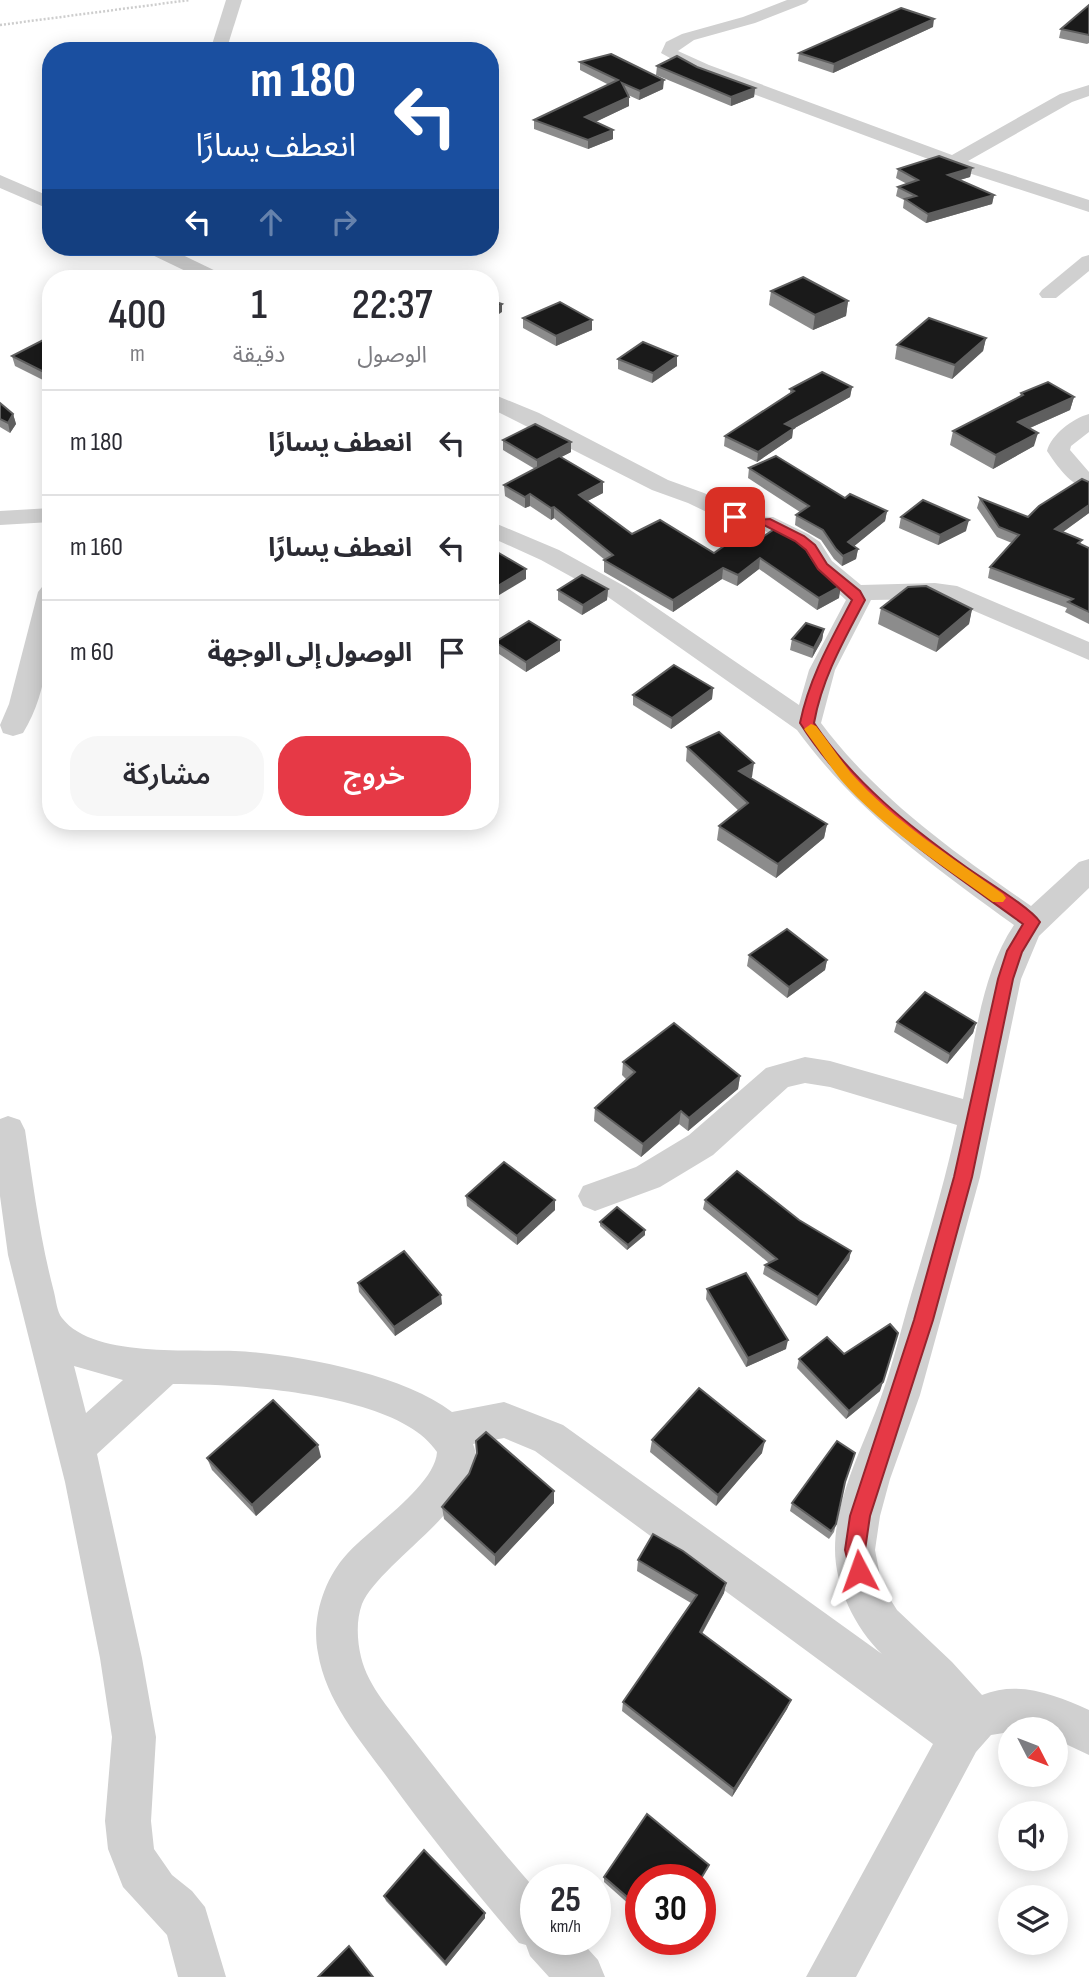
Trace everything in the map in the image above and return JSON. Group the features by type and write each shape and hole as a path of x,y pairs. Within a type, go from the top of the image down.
{"street":[{"path":"221,42 234,0"},
{"path":"801,0 749,20 688,37 672,45 669,53 703,69 953,162 1089,206"},
{"path":"953,162 1066,98 1089,90"},
{"path":"0,181 42,200"},
{"path":"170,256 198,270"},
{"path":"1049,294 1089,261"},
{"path":"499,404 660,485 703,501 748,523 765,522 799,538 811,547 823,566 855,593 859,600 821,670 807,723"},
{"path":"1089,421 1060,443 1058,451 1075,472 1089,483"},
{"path":"0,518 42,516"},
{"path":"499,532 561,560 617,592 807,723 847,777 873,802 924,845 1032,922"},
{"path":"855,593 935,590 957,594 1089,652"},
{"path":"13,727 22,704 42,627"},
{"path":"968,1729 937,1677 882,1625 863,1592 855,1550 860,1516 870,1479 924,1320 963,1177 1006,979 1015,951 1032,922 1070,891 1089,870"},
{"path":"595,1196 648,1177 701,1145 778,1077 805,1070 830,1073 976,1117"},
{"path":"8,1130 26,1255 76,1448 121,1658 134,1737 128,1821 131,1849 139,1871 156,1891 176,1907 188,1924 202,1977"},
{"path":"42,1324 54,1337 76,1351 99,1360 133,1365 251,1369 305,1378 397,1400 415,1409 445,1432 454,1444 457,1455 451,1476 439,1492 360,1570 346,1593 338,1616 338,1647 345,1675 371,1720 462,1839 520,1907"},
{"path":"76,1448 167,1365"},
{"path":"445,1432 504,1420 549,1438 968,1729"},
{"path":"830,1977 968,1729 1000,1710 1035,1712 1089,1733"},
{"path":"561,1955 581,1977"}],"path":[{"path":"0,25 190,0"}],"building":[{"path":"1089,5 1089,35 1061,29"},
{"path":"901,8 934,19 834,64 799,53"},
{"path":"611,54 664,80 640,91 622,83 629,97 585,117 613,130 588,140 534,120 618,80 580,62"},
{"path":"677,56 697,67 755,88 731,97 657,66"},
{"path":"939,156 972,168 948,175 994,195 928,214 905,199 916,196 898,187 918,180 898,169"},
{"path":"803,277 848,301 815,315 771,291"},
{"path":"560,302 592,320 556,336 523,318"},
{"path":"929,318 986,338 955,365 897,345"},
{"path":"42,341 42,371 12,356"},
{"path":"643,342 677,356 653,373 618,359"},
{"path":"822,372 852,387 785,424 794,428 758,452 725,436 794,391 790,389"},
{"path":"1048,382 1074,397 1018,422 1038,433 996,455 953,431 1023,395 1021,393"},
{"path":"0,403 13,414 8,423 0,419"},
{"path":"535,424 571,442 537,460 503,440"},
{"path":"559,456 603,482 579,495 632,534 660,520 714,553 734,539 749,546 776,528 802,543 814,562 841,586 819,598 760,558 738,575 723,568 673,600 604,560 613,555 554,507 551,508 530,494 525,497 504,485"},
{"path":"776,456 845,498 850,494 887,511 848,542 858,549 843,556 823,530 796,515 809,506 749,468"},
{"path":"1082,479 1089,482 1089,505 1055,529 1082,540 1078,543 1089,548 1089,612 1068,602 1073,599 990,567 1019,535 999,527 980,498 1028,517 1039,506"},
{"path":"923,500 969,520 940,535 901,517"},
{"path":"499,553 526,569 499,585"},
{"path":"582,575 608,589 583,605 558,590"},
{"path":"926,586 972,609 939,637 881,608 908,587"},
{"path":"529,621 560,640 526,662 499,645 499,640"},
{"path":"806,623 824,629 814,648 792,639"},
{"path":"674,665 713,688 672,718 633,695"},
{"path":"719,732 754,763 739,771 827,824 778,864 719,826 748,803 687,747"},
{"path":"787,929 827,960 789,987 749,955"},
{"path":"925,992 976,1023 950,1054 897,1022"},
{"path":"674,1023 740,1076 689,1118 681,1111 643,1144 595,1108 635,1072 623,1062"},
{"path":"504,1162 555,1200 517,1236 466,1196"},
{"path":"737,1171 799,1220 851,1251 818,1297 765,1265 777,1259 705,1200"},
{"path":"617,1207 645,1230 628,1245 600,1222"},
{"path":"404,1251 441,1295 394,1327 358,1283"},
{"path":"746,1273 788,1340 748,1358 707,1289"},
{"path":"890,1324 898,1333 883,1382 849,1411 799,1359 827,1337 844,1354"},
{"path":"699,1388 765,1441 718,1495 652,1440"},
{"path":"273,1400 318,1445 252,1505 207,1458"},
{"path":"486,1432 554,1491 495,1555 442,1507 469,1474 477,1453 476,1441"},
{"path":"837,1441 855,1453 845,1482 836,1524 831,1531 792,1503"},
{"path":"653,1534 683,1551 726,1583 700,1632 791,1700 734,1789 623,1702 697,1595 638,1560"},
{"path":"647,1814 708,1864 625,1864 625,1895 611,1883 611,1867"},
{"path":"424,1850 485,1913 445,1962 384,1896"},
{"path":"349,1946 373,1977 318,1977"}],"slow traffic":[{"path":"811,729 847,777 873,802 924,845 998,898"}],"route":[{"path":"735,517 748,523 765,522 799,538 811,547 823,566 855,593 859,600 821,670 810,708 807,723 821,744 847,777 873,802 924,845 1032,922 1015,951 1006,979 963,1177 924,1320 860,1516 855,1550 859,1571"}]}
